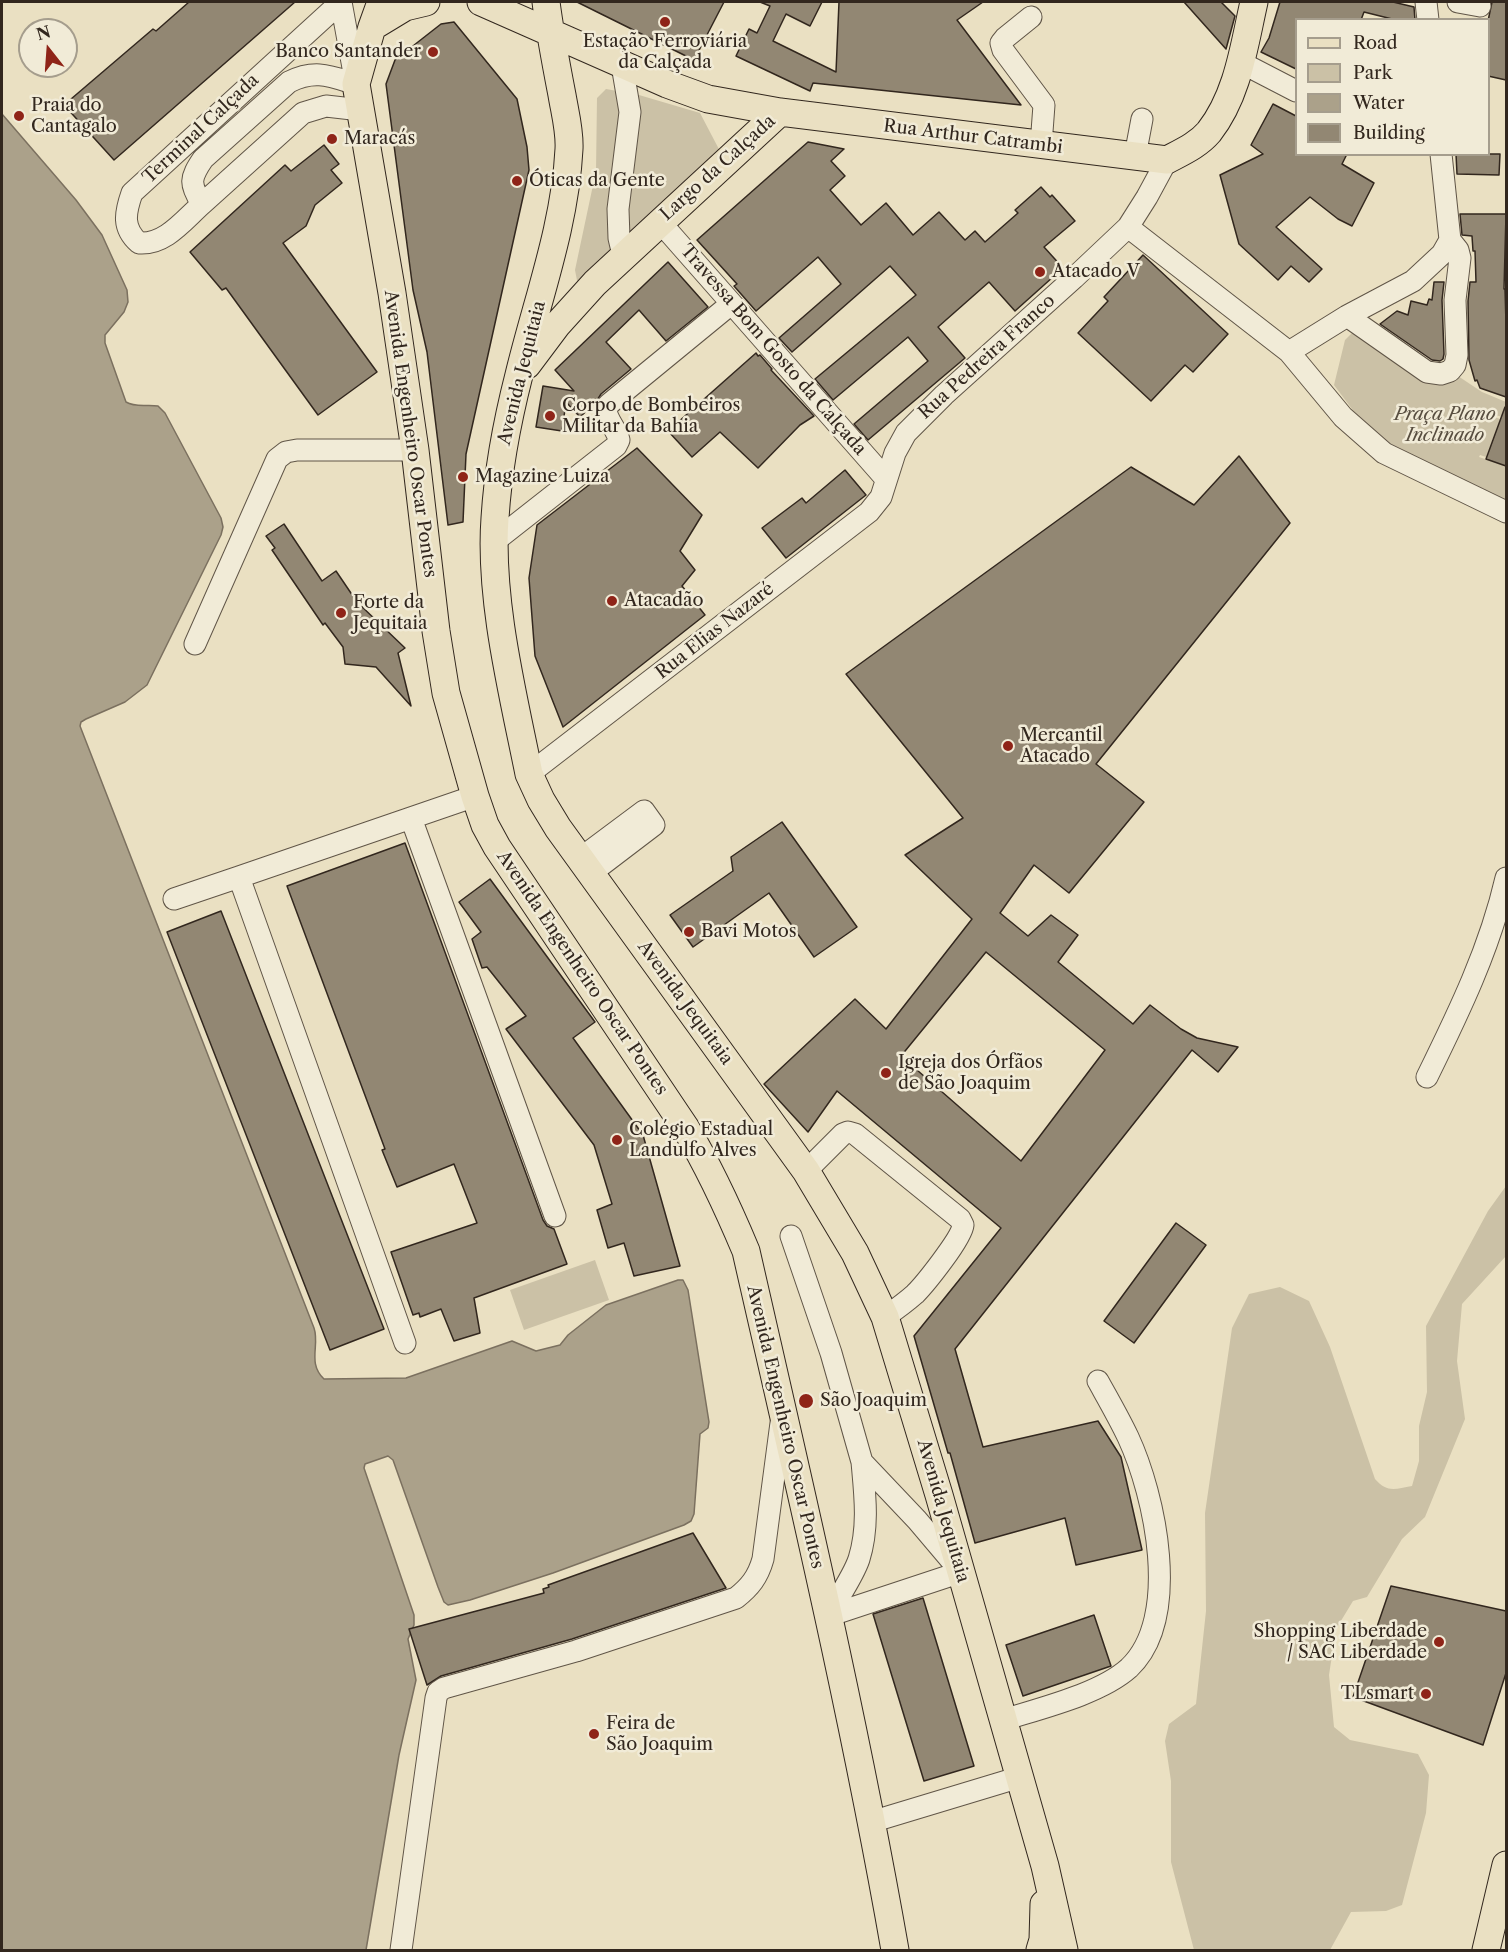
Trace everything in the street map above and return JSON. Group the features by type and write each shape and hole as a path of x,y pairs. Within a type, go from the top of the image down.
{"main road":[{"path":"356,84 377,9 405,8 426,2"},
{"name":"Largo da Calçada","path":"481,2 622,65 708,99 780,112"},
{"path":"546,2 550,33"},
{"path":"1167,160 1189,149 1208,133 1222,112 1234,87 1254,2"},
{"name":"Avenida Jequitaia","path":"550,33 568,126 566,188 556,241 519,375 498,473 494,521 496,594 530,774 541,800 586,866 806,1171 855,1253 885,1317 1020,1777 1045,1866 1064,1950"},
{"name":"Avenida Engenheiro Oscar Pontes","path":"356,84 392,293 446,693 475,796 485,825 497,847 704,1157 746,1251 828,1616 893,1938"},
{"name":"Largo da Calçada","path":"519,375 557,326 595,283 780,112"},
{"name":"Rua Arthur Catrambi","path":"780,112 1167,160"},
{"path":"1040,1950 1043,1940 1045,1866"},
{"path":"1486,1950 1505,1875"},
{"path":"893,1938 909,1950"}],"street":[{"path":"341,2 356,84"},
{"name":"Terminal Calçada","path":"341,2 132,193 125,218 127,230 139,243 149,244 159,241 303,113 326,106 361,110"},
{"path":"1426,2 1428,18"},
{"path":"1458,2 1480,6"},
{"path":"1031,17 1001,44 1003,50 1044,105 1041,145"},
{"path":"1240,62 1295,90"},
{"path":"622,65 630,112 618,209 619,238 623,255"},
{"name":"Terminal Calçada","path":"201,204 192,184 194,173 203,159 289,82 313,73 329,75 356,84"},
{"path":"1135,156 1142,119"},
{"path":"1347,316 1427,372 1441,374 1450,371 1455,365 1457,355 1455,300 1460,258 1458,250 1450,240 1441,156"},
{"name":"Rua Pedreira Franco","path":"886,478 895,453 906,433 921,417 1128,227 1167,160"},
{"name":"Travessa Bom Gosto da Calçada","path":"660,222 886,478"},
{"path":"1128,227 1289,352 1343,417 1384,453 1506,512"},
{"path":"1289,352 1347,316 1413,280 1442,254 1450,240"},
{"path":"495,542 616,446 620,440 606,416 609,404 731,304"},
{"path":"195,644 277,459 286,452 297,450 414,450"},
{"name":"Rua Elias Nazaré","path":"530,774 869,512 881,496 886,478"},
{"path":"174,899 475,796"},
{"path":"411,818 555,1216"},
{"path":"586,866 649,818"},
{"path":"239,877 405,1343"},
{"path":"1427,1077 1479,966 1498,915 1506,878"},
{"path":"806,1171 848,1131 855,1134 960,1219 963,1230 928,1280 885,1317"},
{"path":"791,1236 831,1353 861,1462 866,1508 866,1529 859,1561 828,1616"},
{"path":"1003,1720 1104,1685 1130,1667 1147,1642 1157,1612 1160,1577 1156,1533 1144,1483 1128,1438 1098,1381"},
{"path":"400,1950 438,1692 444,1688 576,1651 736,1598 759,1574 764,1559 782,1413"},
{"path":"828,1616 961,1572 861,1462"},
{"path":"871,1822 1020,1777"}],"green space":[{"path":"606,89 639,95 700,113 722,155 579,291 575,270 596,171 597,98"},
{"name":"Praça Plano Inclinado","path":"1353,332 1455,374 1482,392 1506,402 1506,418 1492,414 1500,419 1486,457 1480,455 1479,457 1506,466 1506,504 1390,451 1370,433 1334,385 1345,340"},
{"path":"1506,1186 1506,1256 1462,1304 1457,1361 1465,1419 1425,1517 1402,1539 1367,1597 1353,1601 1336,1629 1329,1675 1334,1727 1350,1740 1418,1754 1429,1775 1426,1813 1402,1905 1386,1911 1351,1912 1330,1950 1194,1950 1171,1862 1171,1781 1165,1741 1169,1724 1196,1704 1206,1611 1205,1513 1232,1328 1249,1294 1280,1287 1309,1301 1330,1347 1375,1479 1387,1488 1412,1486 1419,1461 1419,1426 1427,1392 1426,1326 1488,1211"},
{"path":"595,1260 609,1300 524,1330 510,1290"}],"water":[{"path":"2,114 76,200 102,235 127,290 128,302 124,312 105,335 105,343 126,402 158,406 165,413 221,518 223,527 221,535 147,685 125,702 86,719 81,722 80,726 314,1328 315,1360 319,1373 324,1379 406,1378 512,1341 536,1351 560,1345 568,1335 606,1305 678,1280 683,1280 688,1290 709,1422 708,1428 700,1434 694,1514 691,1521 684,1525 553,1573 448,1605 444,1602 438,1587 393,1460 388,1456 365,1464 364,1468 414,1615 414,1625 408,1639 416,1680 399,1755 366,1950 2,1950"}],"building":[{"path":"189,2 295,2 114,160 64,105 153,29 156,31"},
{"name":"Estação Ferroviária da Calçada","path":"577,2 724,2 694,60"},
{"path":"760,2 822,2 810,26 786,14 773,41 836,72 839,2 983,2 957,20 1021,105 813,83 810,91 736,56 749,29 757,33 770,6"},
{"path":"1184,2 1221,2 1235,16 1226,49"},
{"path":"1280,2 1393,2 1414,7 1415,18 1388,18 1364,12 1362,18 1295,18 1295,69 1261,52 1269,38"},
{"path":"1492,2 1506,2 1506,80 1490,76 1489,18"},
{"path":"454,22 517,99 527,147 529,170 466,454 463,522 448,525 427,352 413,290 386,84 395,60 441,24"},
{"path":"1273,104 1295,115 1295,156 1346,156 1342,164 1374,183 1352,226 1338,219 1310,197 1276,227 1322,269 1309,282 1291,266 1278,280 1239,244 1220,175 1263,154 1251,145"},
{"path":"808,142 844,149 831,161 845,176 830,190 861,225 886,203 913,235 939,212 965,240 975,231 985,242 1018,213 1015,210 1041,187 1050,197 1052,195 1075,221 1044,247 1063,268 1015,311 989,282 938,327 965,358 868,440 854,424 928,361 908,337 833,400 815,379 916,295 890,266 792,352 779,338 841,284 818,257 756,311 734,286 737,284 697,240"},
{"path":"324,145 339,164 331,170 342,183 315,205 306,226 283,243 377,372 318,415 226,288 222,290 190,252 285,165 291,171"},
{"path":"1500,154 1499,175 1457,174 1456,156"},
{"path":"1460,214 1506,214 1504,289 1506,397 1480,388 1477,380 1475,381 1469,360 1468,301 1470,282 1476,282 1475,251 1473,251 1472,236 1462,235"},
{"path":"1143,255 1228,334 1193,372 1185,365 1151,401 1078,333 1108,301 1104,297"},
{"path":"668,262 708,307 666,341 639,310 606,342 631,369 601,394 580,417 566,402 562,431 536,427 543,386 574,391 555,370"},
{"path":"1434,282 1444,282 1442,300 1444,354 1440,361 1432,360 1380,324 1397,311 1408,315 1411,301 1427,305 1429,299 1432,300"},
{"path":"756,353 814,416 800,425 758,468 720,432 692,457 668,431"},
{"path":"1506,407 1506,466 1486,459"},
{"name":"Atacadão","path":"637,448 702,515 680,551 695,570 682,586 705,615 563,727 535,656 529,578 537,525"},
{"path":"1239,456 1290,523 1096,764 1144,802 1069,893 1034,865 1000,913 1028,936 1051,915 1078,935 1058,962 1133,1024 1150,1005 1181,1029 1197,1038 1238,1047 1218,1072 1192,1050 955,1349 983,1447 1098,1421 1121,1457 1142,1550 1076,1565 1065,1518 975,1543 914,1336 1001,1228 837,1091 808,1132 764,1084 855,999 886,1029 972,919 905,855 963,818 846,674 1131,467 1194,505","holes":["986,952 1105,1050 1021,1161 901,1056"]},
{"path":"845,470 866,495 786,558 762,528 802,498 806,503"},
{"name":"Forte da Jequitaia","path":"284,524 322,581 336,571 357,602 405,648 398,653 411,706 376,667 345,664 343,647 325,623 323,625 272,550 275,548 266,536"},
{"path":"782,822 857,927 814,957 769,893 693,947 670,915 733,871 731,857"},
{"path":"405,843 543,1220 547,1226 554,1229 567,1264 474,1298 480,1333 454,1341 441,1309 420,1317 419,1313 413,1315 391,1252 477,1223 454,1164 397,1187 287,886"},
{"name":"Colégio Estadual Landulfo Alves","path":"490,879 595,1022 573,1038 643,1135 680,1266 634,1276 624,1243 608,1248 597,1210 612,1204 594,1145 506,1029 526,1016 487,967 482,968 472,939 481,932 459,902"},
{"path":"221,911 384,1329 330,1350 167,932"},
{"path":"1176,1223 1206,1245 1134,1343 1104,1321"},
{"path":"693,1533 726,1588 572,1639 441,1676 427,1685 409,1629 544,1593 543,1589 549,1587 548,1585"},
{"name":"Shopping Liberdade / SAC Liberdade","path":"1391,1586 1506,1611 1506,1673 1483,1745 1353,1697"},
{"path":"923,1598 974,1766 924,1781 873,1614"},
{"path":"1094,1615 1111,1666 1023,1696 1006,1645"}],"place":[{"name":"Estação Ferroviária da Calçada","path":"665,22"},
{"name":"Banco Santander","path":"433,52"},
{"name":"Praia do Cantagalo","path":"19,116"},
{"name":"Maracás","path":"332,139"},
{"name":"Óticas da Gente","path":"517,181"},
{"name":"Atacado V","path":"1040,272"},
{"name":"Corpo de Bombeiros Militar da Bahia","path":"550,416"},
{"name":"Magazine Luiza","path":"463,477"},
{"name":"Atacadão","path":"612,601"},
{"name":"Forte da Jequitaia","path":"341,613"},
{"name":"Mercantil Atacado","path":"1008,746"},
{"name":"Bavi Motos","path":"689,932"},
{"name":"Igreja dos Órfãos de São Joaquim","path":"886,1073"},
{"name":"Colégio Estadual Landulfo Alves","path":"617,1140"},
{"name":"São Joaquim","path":"806,1401"},
{"name":"Shopping Liberdade / SAC Liberdade","path":"1439,1642"},
{"name":"TLsmart","path":"1426,1694"},
{"name":"Feira de São Joaquim","path":"594,1734"}]}
